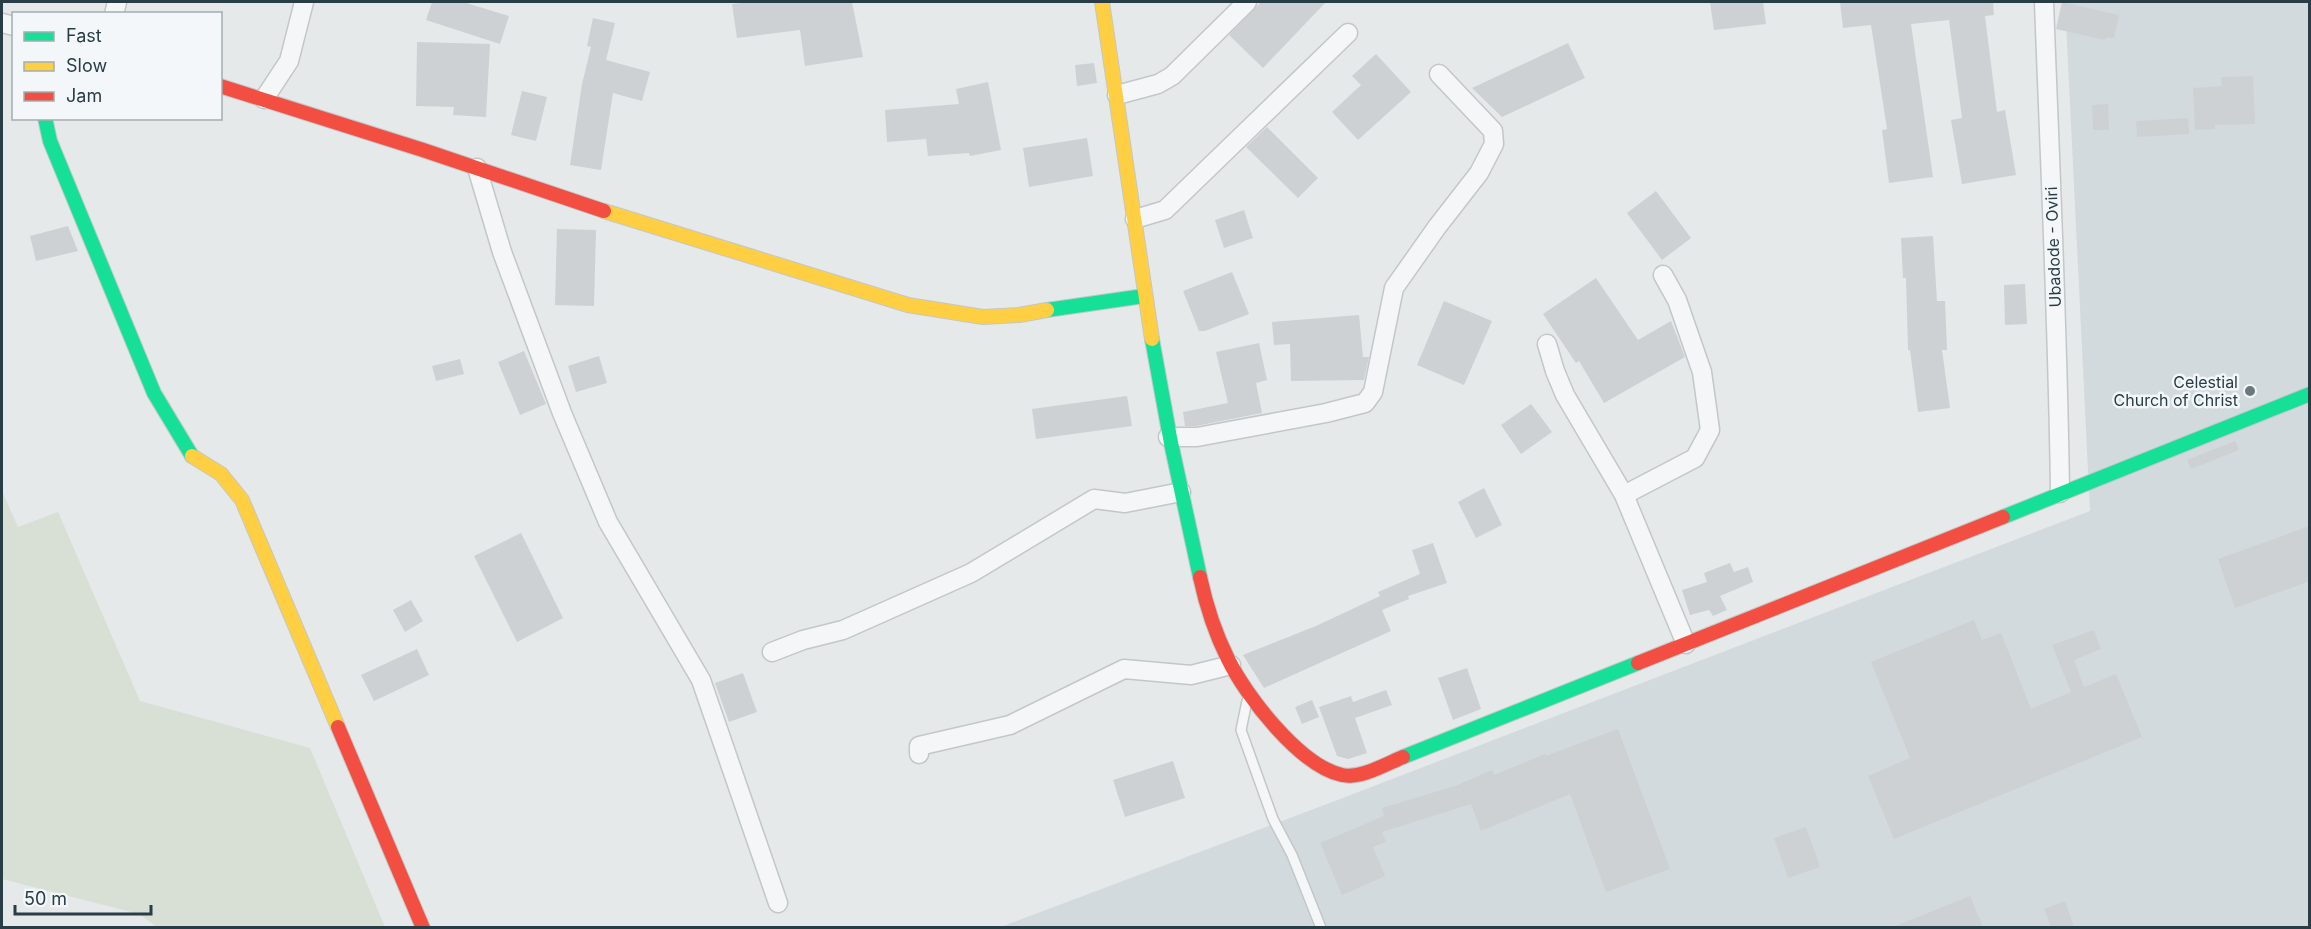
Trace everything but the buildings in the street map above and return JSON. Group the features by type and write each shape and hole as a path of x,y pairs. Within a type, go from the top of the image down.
{"street":[{"path":"264,99 289,60 303,2"},
{"path":"1102,2 1135,219 1144,297 1168,437 1200,578 1215,628 1231,666 1278,730 1323,768 1345,775 1408,755 2310,394"},
{"path":"1117,95 1158,84 1172,76 1247,2"},
{"name":"Ubadode - Oviri","path":"2044,2 2058,359 2060,493"},
{"path":"1135,219 1165,210 1348,33"},
{"path":"1168,437 1197,436 1284,421 1365,403 1369,398 1373,392 1394,288 1479,173 1494,144 1493,131 1439,74"},
{"path":"222,87 477,168 664,231 908,305 983,317 1019,315 1079,304 1144,297"},
{"path":"45,120 50,141 154,393 190,455 221,474 242,500 423,927"},
{"path":"477,168 502,252 562,413 608,522 701,680 778,903"},
{"path":"1624,495 1695,458 1710,430 1702,372 1677,300 1663,275"},
{"path":"1547,344 1565,395 1624,495 1686,644"},
{"path":"772,652 803,640 843,630 971,573 1094,499 1125,503 1181,492"},
{"path":"919,754 919,746 1010,725 1124,669 1191,675 1231,666"}],"lane":[{"path":"1249,693 1241,730 1273,819 1292,855 1321,927"}],"shaded area":[{"path":"2065,2 2309,2 2309,927 998,928 2090,511"},
{"path":"2,491 18,527 58,512 140,701 310,748 385,927 157,927 139,914 2,879"}],"traffic: fast":[{"path":"45,120 50,141 154,393 192,456"},
{"path":"1047,310 1144,296"},
{"path":"1152,339 1171,443 1200,577"},
{"path":"2003,517 2310,394"},
{"path":"1403,757 1638,663"}],"traffic: slow":[{"path":"1102,2 1152,339"},
{"path":"604,211 908,305 983,317 1019,315 1047,310"},
{"path":"192,456 221,474 242,500 338,727"}],"traffic: jam":[{"path":"222,87 423,150 604,211"},
{"path":"1638,663 2003,517"},
{"path":"1200,577 1215,629 1236,674 1261,710 1292,744 1326,769 1349,776 1365,773 1403,757"},
{"path":"338,727 423,928"}],"place":[{"name":"Celestial Church of Christ","path":"2250,391"}]}
